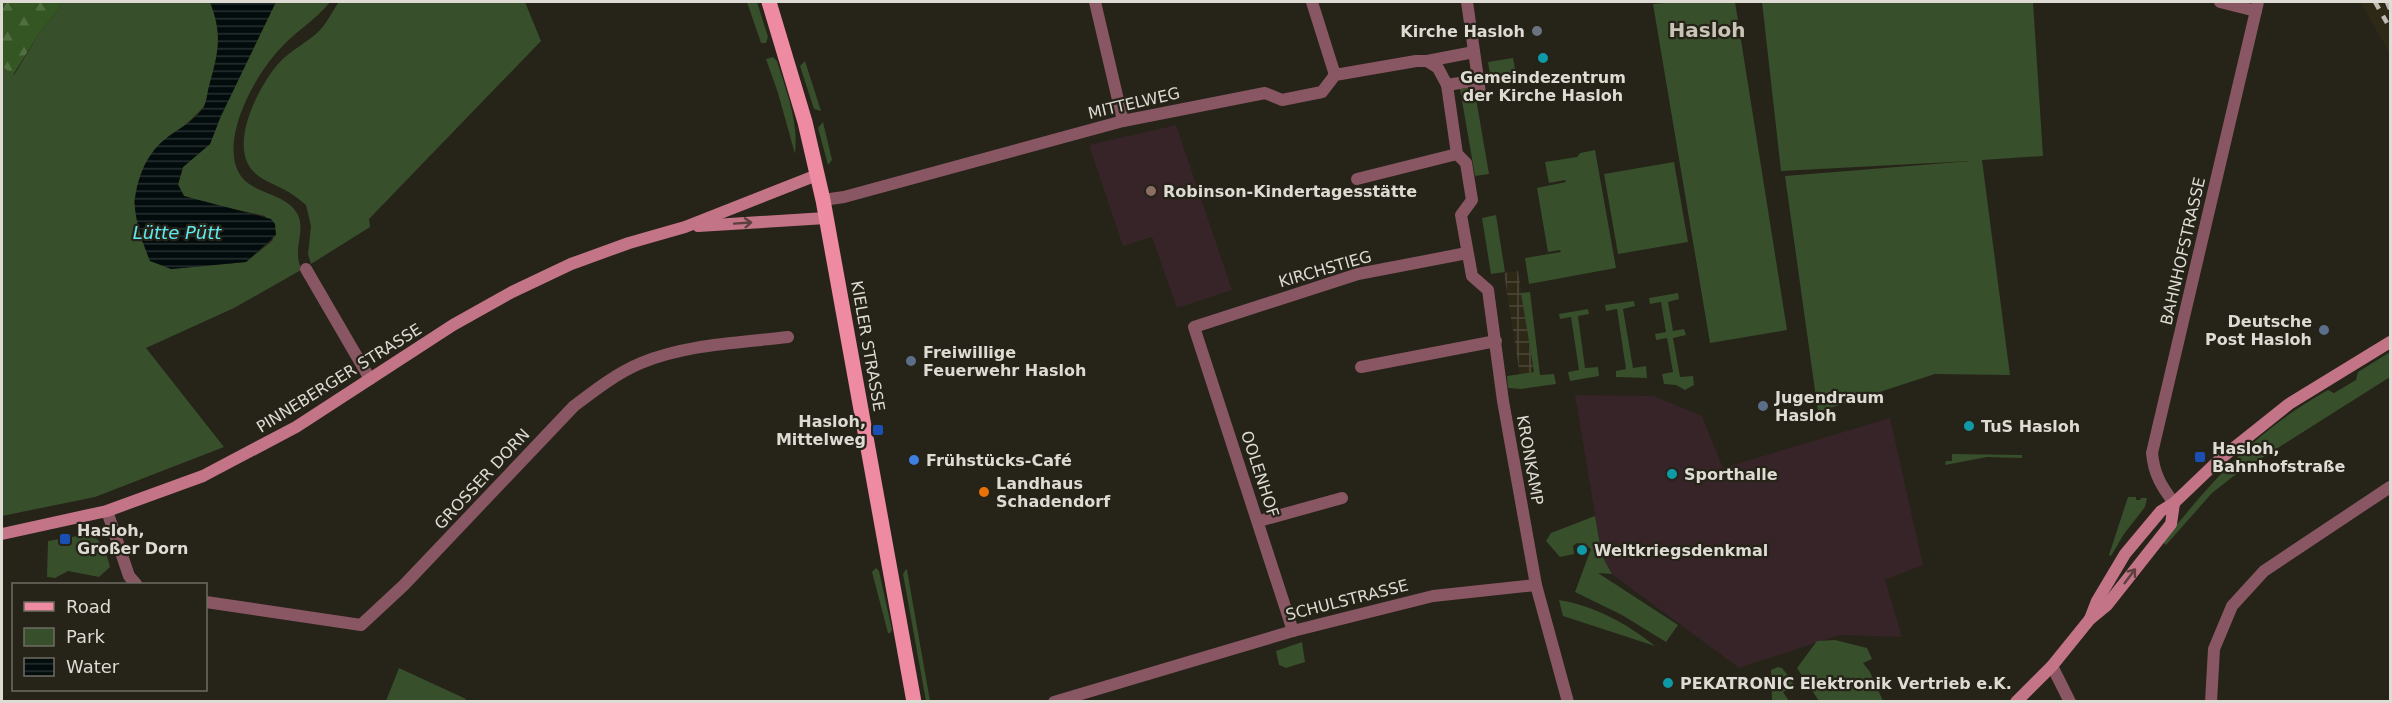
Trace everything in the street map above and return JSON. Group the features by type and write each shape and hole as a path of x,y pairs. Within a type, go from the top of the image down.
{"main road":[{"name":"KIELER STRASSE","path":"769,2 805,122 823,200 914,702"},
{"name":"PINNEBERGER STRASSE","path":"2,534 108,511 203,476 296,427 453,325 512,292 571,264 629,243 685,227 817,175"},
{"name":"PINNEBERGER STRASSE","path":"685,227 826,218"},
{"path":"2016,702 2052,666 2090,619 2107,605 2171,524 2174,503 2220,459 2281,410 2391,342"}],"street":[{"path":"1095,2 1123,121"},
{"path":"1312,2 1335,75 1474,52"},
{"path":"1467,2 1480,93"},
{"path":"2220,2 2257,6"},
{"name":"BAHNHOFSTRASSE","path":"2174,503 2159,483 2154,470 2152,453 2257,6"},
{"path":"1427,61 1445,80 1478,80"},
{"name":"MITTELWEG","path":"823,200 844,197 1123,121 1265,93 1282,100 1322,92 1335,75"},
{"name":"KRONKAMP","path":"1445,80 1457,154 1466,163 1472,200 1461,215 1467,253 1472,276 1488,290 1504,412 1536,585"},
{"path":"1357,179 1457,154"},
{"name":"KIRCHSTIEG","path":"1194,327 1359,274 1467,253"},
{"path":"306,269 370,379"},
{"name":"OOLENHOF","path":"1194,327 1293,631"},
{"name":"GROSSER DORN","path":"207,602 361,625 404,585 574,405 604,384 640,363 677,351 788,337"},
{"path":"1361,367 1496,341"},
{"path":"2211,702 2214,650 2232,606 2264,571 2391,487"},
{"path":"1258,521 1342,498"},
{"path":"108,511 129,576 134,583"},
{"path":"1536,585 1568,702"},
{"name":"SCHULSTRASSE","path":"1054,702 1293,631 1433,596 1536,585"},
{"path":"2052,666 2070,702"}],"shaded area":[{"path":"2360,2 2390,2 2390,54 2363,7"},
{"name":"Robinson-Kindertagesstätte","path":"1176,125 1232,290 1177,308 1152,237 1123,246 1089,145"},
{"path":"1518,271 1534,373 1520,375 1504,273"},
{"path":"1575,395 1654,396 1702,416 1723,468 1890,418 1923,565 1885,580 1902,637 1840,635 1739,668 1612,574 1602,556"}],"green space":[{"path":"2,2 60,2 59,9 40,32 13,75 2,66"},
{"path":"60,2 210,2 216,16 220,37 218,54 205,106 145,164 134,201 142,242 171,269 246,262 273,240 265,216 194,200 184,196 178,184 183,167 210,144 273,5 276,2 330,2 283,45 268,63 242,110 234,143 234,159 239,173 245,180 252,186 286,202 298,215 300,225 298,256 301,270 234,308 146,348 224,447 95,497 2,516 2,66 14,75 40,32 59,9"},
{"path":"339,2 525,2 541,41 369,219 370,227 311,264 308,254 311,226 306,205 252,170 246,159 245,130 255,100 270,74 283,59 321,29"},
{"path":"747,2 757,2 768,37 766,43 761,43"},
{"path":"1735,2 1787,330 1710,343 1653,4"},
{"path":"1762,2 2033,2 2043,156 1982,160 2010,375 1935,374 1818,412 1785,176 1971,161 1781,171"},
{"path":"773,57 777,61 791,106 796,142 795,154 766,59"},
{"path":"1513,58 1517,80 1485,85 1491,81 1488,62"},
{"path":"805,61 821,111 814,109 800,66"},
{"path":"1474,87 1489,174 1475,176 1460,89"},
{"path":"823,122 832,160 828,165 818,128"},
{"path":"1595,150 1616,268 1529,284 1525,258 1561,252 1560,250 1548,252 1537,188 1566,182 1565,180 1549,183 1545,162 1577,157 1580,153"},
{"path":"1674,162 1688,242 1618,254 1604,174"},
{"path":"1496,215 1505,272 1491,274 1482,218"},
{"path":"1530,292 1540,375 1554,374 1556,384 1521,389 1508,388 1507,376 1534,372 1521,293"},
{"path":"1678,293 1679,299 1668,302 1673,331 1684,329 1686,335 1673,338 1680,377 1693,376 1694,385 1685,390 1676,385 1664,384 1662,374 1673,372 1667,338 1656,340 1655,334 1666,332 1661,302 1650,304 1649,298"},
{"path":"1634,301 1635,306 1623,309 1633,368 1646,366 1647,378 1616,377 1616,371 1626,369 1617,309 1606,311 1605,305"},
{"path":"1588,309 1589,314 1578,316 1585,368 1598,367 1599,376 1570,381 1568,372 1579,370 1571,317 1560,319 1559,314"},
{"path":"2390,352 2390,377 2235,475 2212,493 2166,545 2163,542 2218,477 2257,439 2328,390 2334,393 2356,380 2358,372"},
{"path":"1952,454 2022,455 2022,458 1987,457 1945,465 1946,461 1952,461"},
{"path":"2128,497 2136,497 2136,500 2147,498 2145,507 2124,534 2111,556 2109,555"},
{"path":"1595,516 1602,556 1612,574 1598,573 1678,625 1666,642 1622,615 1575,592 1591,549 1577,543 1573,546 1574,554 1560,557 1546,541 1551,533"},
{"path":"89,534 101,544 110,567 99,577 68,571 55,578 47,577 48,541"},
{"path":"876,568 879,571 892,630 890,633 888,633 872,572"},
{"path":"906,569 930,701 926,701 903,574"},
{"path":"1559,600 1598,611 1633,630 1655,646 1563,616"},
{"path":"1835,640 1867,648 1872,659 1863,663 1870,672 1883,701 1819,701 1797,668 1817,641"},
{"path":"1302,642 1305,662 1286,668 1279,665 1276,651"},
{"path":"399,668 466,699 464,702 386,701"},
{"path":"1782,668 1795,685 1783,692 1789,701 1772,701 1771,670"}],"water":[{"name":"Lütte Pütt","path":"210,2 276,2 220,118 210,144 183,167 178,185 184,196 271,219 275,224 276,235 246,262 171,269 150,261 137,222 136,192 144,167 153,152 164,140 195,117 205,103 218,44 217,25"}],"railway":[{"path":"2375,2 2390,28"},
{"path":"2387,2 2390,9"}],"place":[{"name":"Kirche Hasloh","path":"1537,31"},
{"name":"Gemeindezentrum der Kirche Hasloh","path":"1543,58"},
{"name":"Robinson-Kindertagesstätte","path":"1151,191"},
{"name":"Deutsche Post Hasloh","path":"2324,330"},
{"name":"Freiwillige Feuerwehr Hasloh","path":"911,361"},
{"name":"Jugendraum Hasloh","path":"1763,406"},
{"name":"TuS Hasloh","path":"1969,426"},
{"name":"Hasloh, Mittelweg","path":"878,430"},
{"name":"Hasloh, Bahnhofstraße","path":"2200,457"},
{"name":"Frühstücks-Café","path":"914,460"},
{"name":"Sporthalle","path":"1672,474"},
{"name":"Landhaus Schadendorf","path":"984,492"},
{"name":"Hasloh, Großer Dorn","path":"65,539"},
{"name":"Weltkriegsdenkmal","path":"1582,550"},
{"name":"PEKATRONIC Elektronik Vertrieb e.K.","path":"1668,683"}],"district":[{"name":"Hasloh","path":"1707,30"}]}
